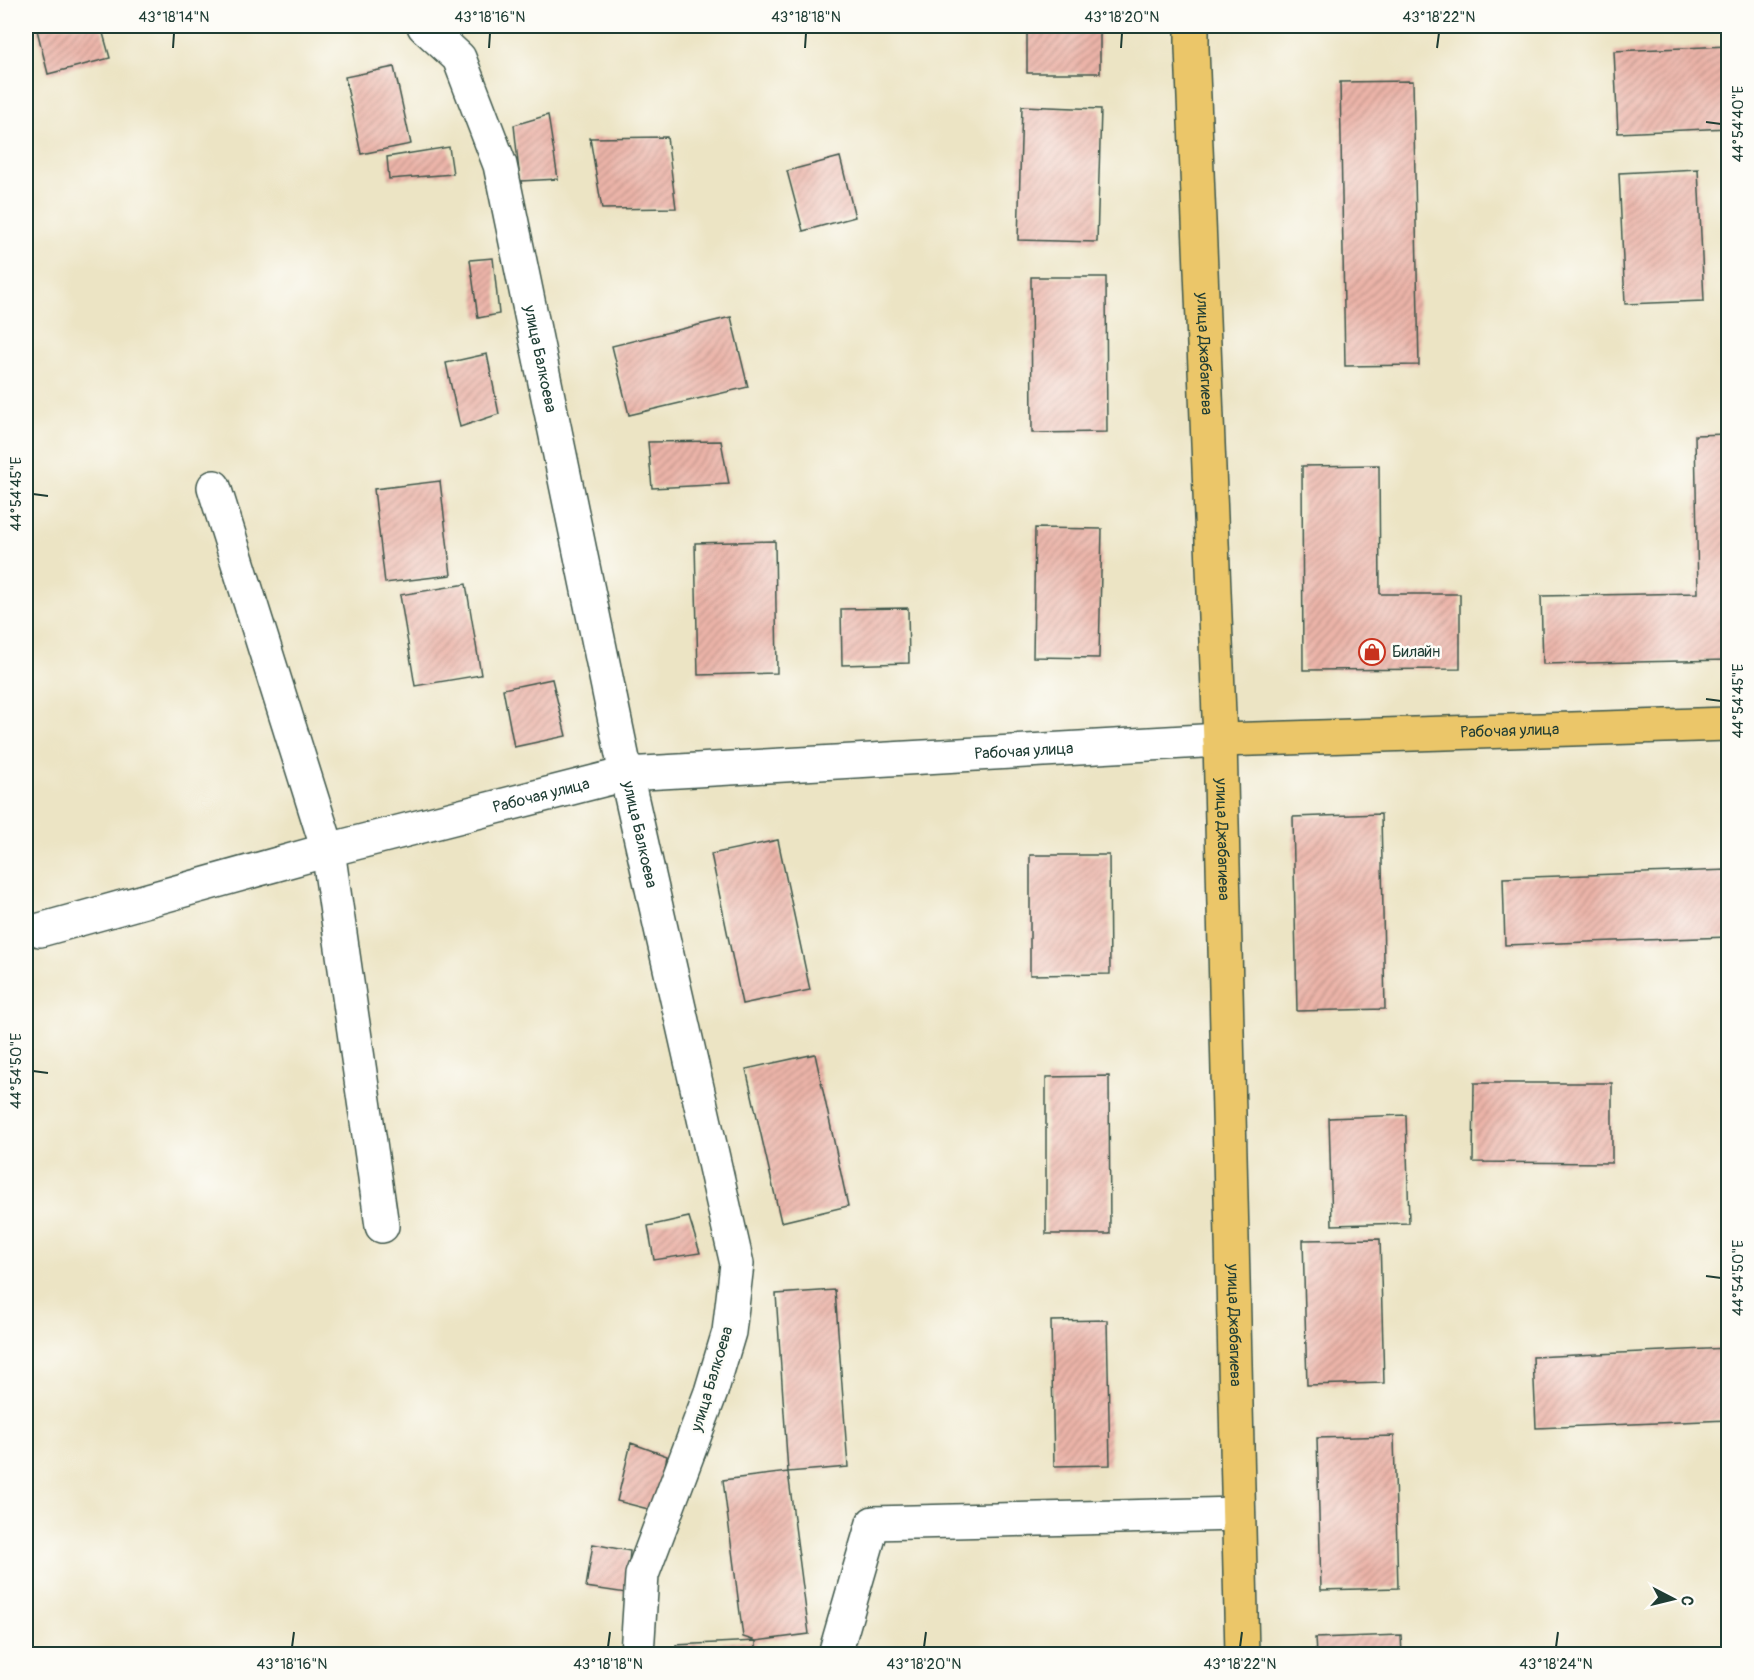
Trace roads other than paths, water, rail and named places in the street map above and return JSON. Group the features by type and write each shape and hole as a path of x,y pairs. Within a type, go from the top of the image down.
{"main road":[{"name":"улица Джабагиева","path":"1192,26 1220,740 1242,1654"},
{"name":"Рабочая улица","path":"1220,740 1728,724"}],"street":[{"name":"улица Балкоева","path":"424,26 459,58 500,165 626,774 737,1264 729,1332 714,1382 642,1575 637,1654"},
{"path":"214,487 328,850 382,1226"},
{"name":"Рабочая улица","path":"40,930 328,850 626,774 1220,740"},
{"path":"835,1654 873,1523 1238,1514"}],"place":[{"name":"Билайн","path":"1372,652"}]}
